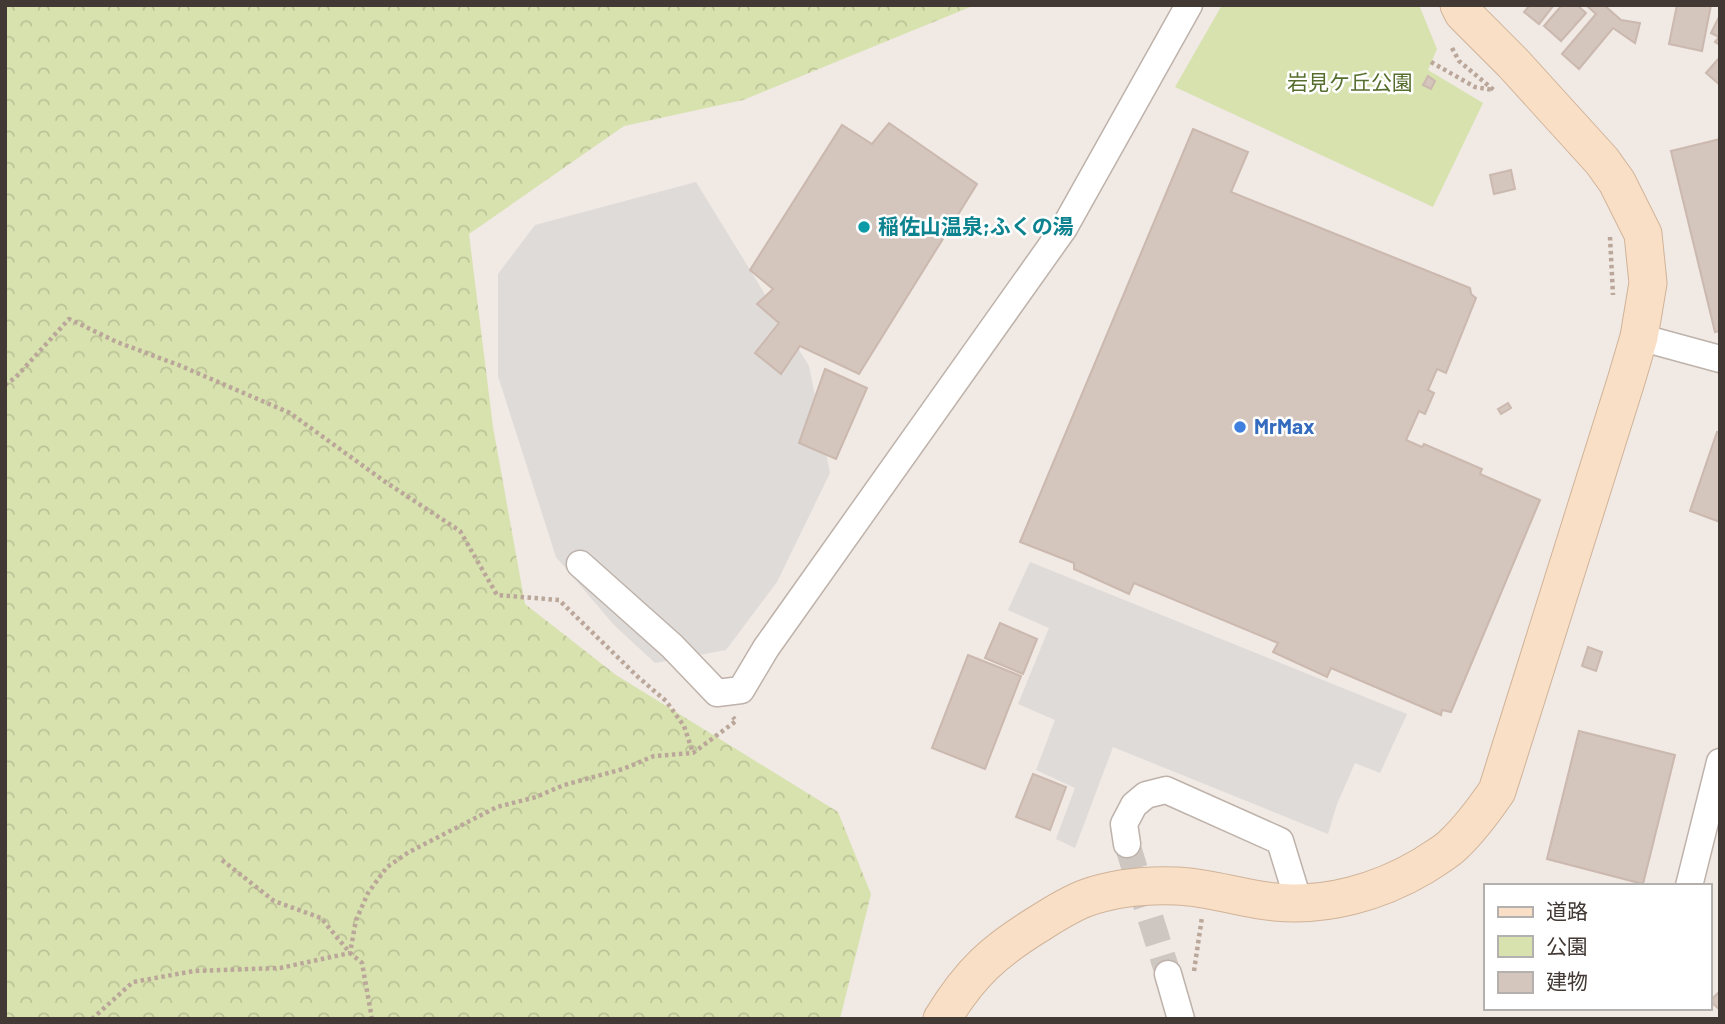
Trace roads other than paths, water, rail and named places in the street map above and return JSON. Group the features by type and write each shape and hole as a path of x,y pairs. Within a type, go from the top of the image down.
{"street":[{"path":"580,564 672,646 717,693 741,690 766,648 1064,228 1189,5"},
{"path":"942,1019 982,964 1006,944 1057,912 1086,898 1139,887 1175,886 1274,902 1299,903 1328,901 1370,891 1412,873 1452,846 1497,791 1639,337 1648,283 1643,234 1617,182 1602,160 1463,13 1453,22"},
{"path":"1639,337 1720,359"},
{"path":"1690,884 1720,762"},
{"path":"1127,844 1124,824 1133,805 1146,795 1166,790 1280,841 1299,903"},
{"path":"1168,974 1179,1010"}],"tunnel":[{"path":"1127,844 1168,974"}],"place":[{"name":"稲佐山温泉;ふくの湯","path":"864,227"},
{"name":"MrMax","path":"1240,427"}],"park label":[{"name":"岩見ケ丘公園","path":"1350,83"}]}
